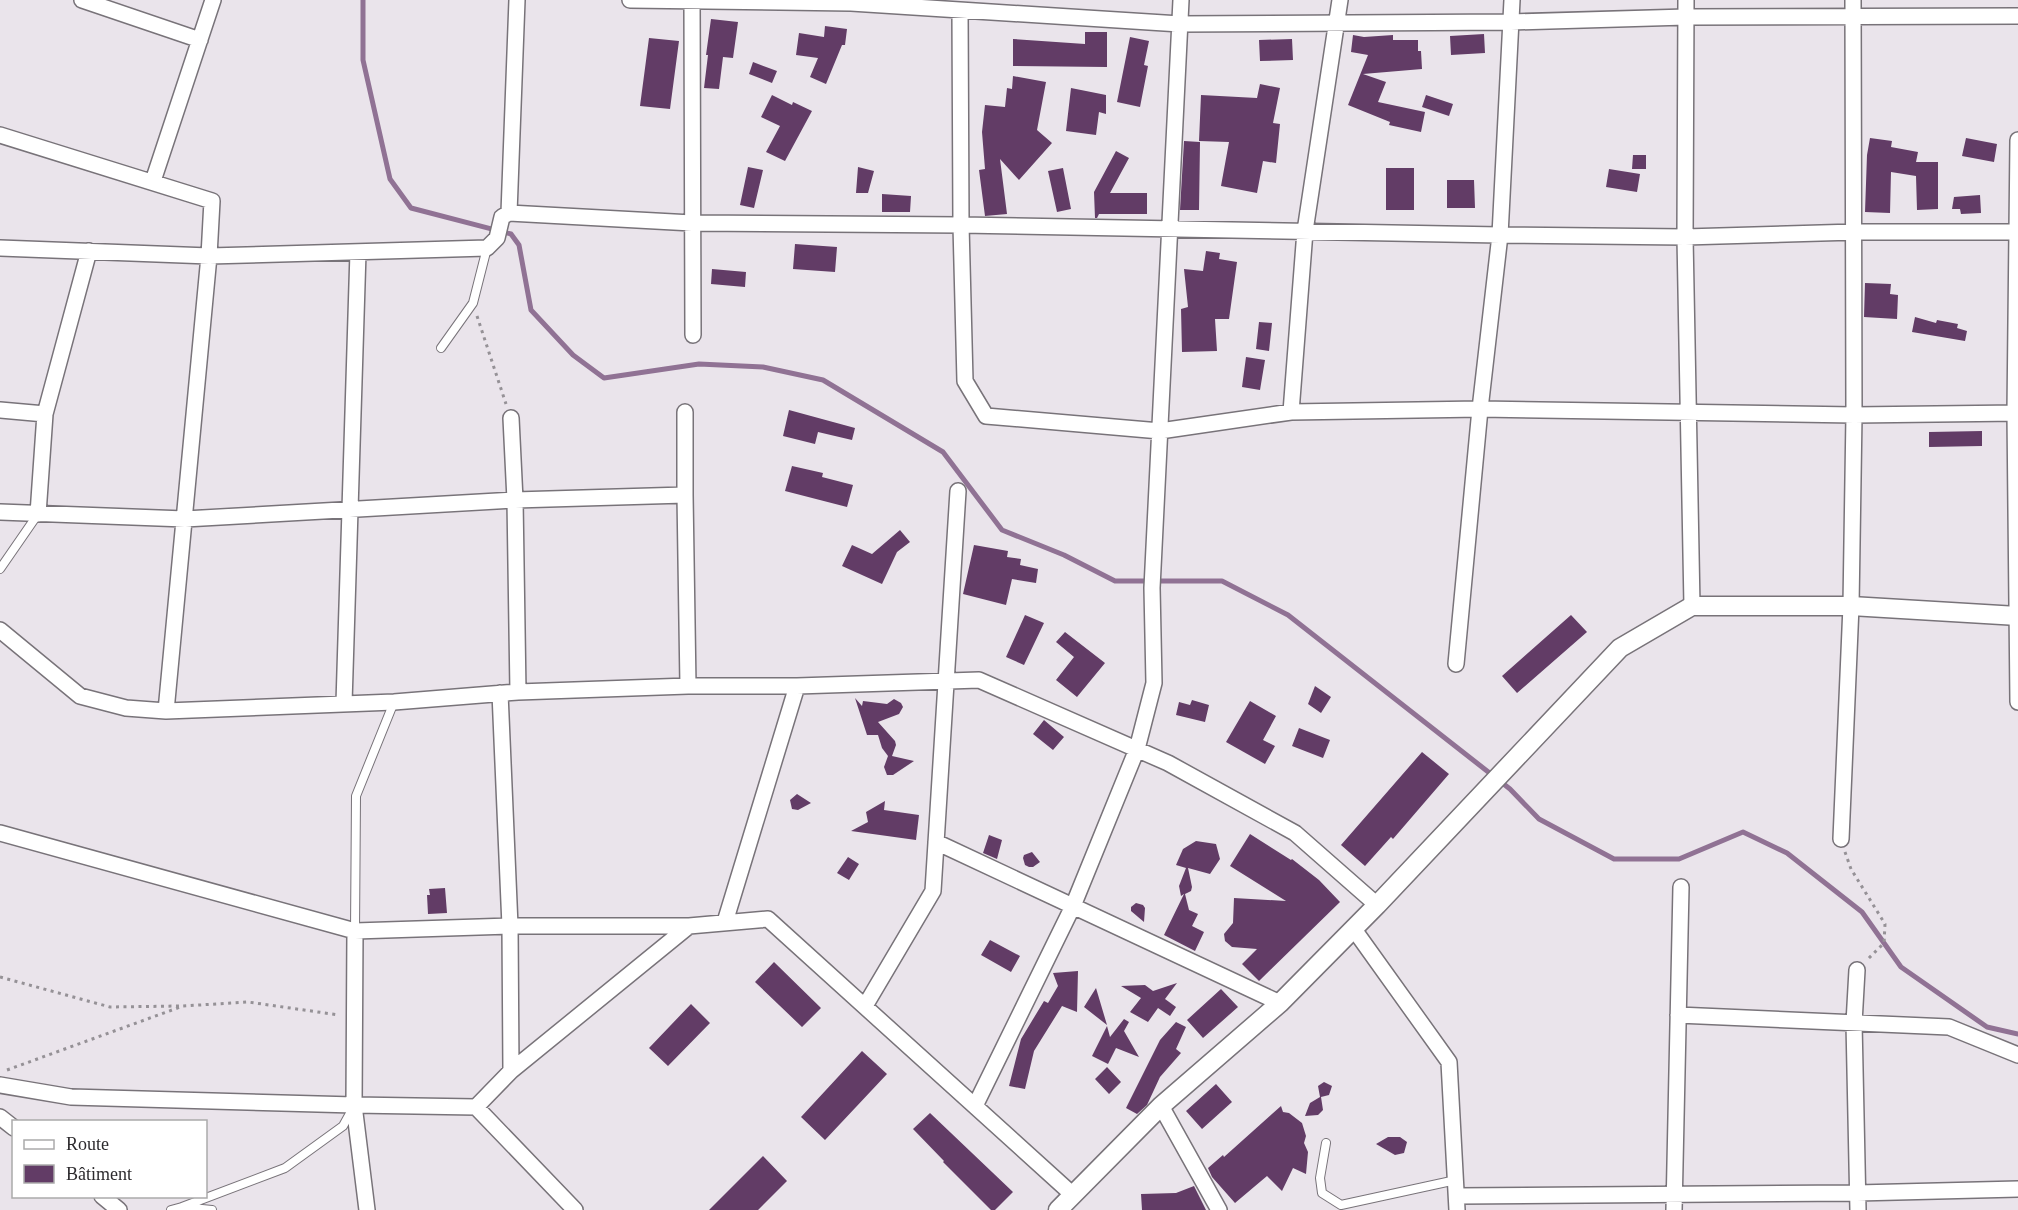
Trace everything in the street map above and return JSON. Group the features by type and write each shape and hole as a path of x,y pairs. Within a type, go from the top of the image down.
{"street":[{"path":"81,0 200,40"},
{"path":"153,181 213,0"},
{"path":"0,248 209,256 358,252 492,243 505,215 517,0"},
{"path":"630,0 851,2 1180,24 1511,22 1686,17 2018,16"},
{"path":"975,1106 1073,906 1137,749 1154,683 1152,581 1182,0"},
{"path":"1291,412 1305,231 1340,0"},
{"path":"1456,663 1480,409 1500,235 1512,0"},
{"path":"1686,0 1685,237 1692,606"},
{"path":"1841,839 1851,606 1854,415 1853,0"},
{"path":"692,1 693,335"},
{"path":"960,10 961,225 965,381 986,416 1160,431 1291,412 1480,409 1854,415 2017,413"},
{"path":"0,135 212,201 209,256 166,711"},
{"path":"2018,140 2018,702"},
{"path":"505,215 692,223 961,225 1500,235 1685,237 1855,232 2017,232"},
{"path":"38,514 45,414 89,251"},
{"path":"344,704 358,252"},
{"path":"0,410 45,414"},
{"path":"686,412 688,686"},
{"path":"511,418 515,500 518,692"},
{"path":"865,1006 933,891 958,491"},
{"path":"0,512 185,519 515,500 685,495"},
{"path":"1058,1210 1161,1106 1280,1003 1377,905 1620,648 1692,606 1851,606 2018,616"},
{"path":"0,630 80,696 126,708 166,711 394,702 518,692 979,680 1168,763 1295,833 1377,905"},
{"path":"725,922 796,686"},
{"path":"500,693 510,926 511,1071"},
{"path":"0,833 355,931 510,926 689,926 768,919 1073,1196"},
{"path":"936,842 1280,1003"},
{"path":"1674,1210 1681,887"},
{"path":"476,1107 511,1071 689,926"},
{"path":"1353,928 1449,1062 1457,1203 1674,1194 2018,1188"},
{"path":"355,931 354,1105 368,1210"},
{"path":"1857,970 1854,1023 1858,1210"},
{"path":"1678,1016 1949,1027 2018,1055"},
{"path":"0,1085 70,1097 476,1107 575,1210"},
{"path":"1161,1106 1219,1210"},
{"path":"0,1117 12,1126"},
{"path":"103,1198 119,1210"}],"lane":[{"path":"441,348 473,303 492,243"},
{"path":"0,569 38,514"},
{"path":"355,931 357,796 394,702"},
{"path":"171,1210 182,1208 285,1168 343,1126 354,1105"},
{"path":"1326,1143 1320,1178 1322,1193 1341,1205 1456,1180"},
{"path":"182,1208 212,1210"}],"path":[{"path":"473,303 511,418"},
{"path":"1841,839 1851,869 1885,924 1884,943 1857,970"},
{"path":"0,977 110,1008 248,1002 354,1017"},
{"path":"0,1073 183,1006"}],"building":[{"path":"711,19 738,22 733,58 723,57 719,89 704,88"},
{"path":"825,26 847,29 845,45 842,45 826,84 810,77 818,58 796,55 799,33 824,37"},
{"path":"1085,32 1107,32 1107,67 1013,66 1013,39 1085,44"},
{"path":"1484,34 1485,53 1451,55 1450,36"},
{"path":"1353,35 1364,37 1393,35 1393,40 1418,40 1422,69 1363,74 1386,82 1378,102 1425,112 1421,132 1389,125 1390,122 1348,105 1368,55 1351,52"},
{"path":"1130,37 1149,41 1144,65 1148,66 1140,107 1117,102"},
{"path":"649,38 679,41 670,109 640,106"},
{"path":"1292,39 1293,60 1260,61 1259,40"},
{"path":"753,62 777,71 772,83 749,74"},
{"path":"1013,76 1046,82 1037,130 1052,143 1019,180 1000,159 1007,214 985,216 979,170 985,169 982,132 985,105 1005,107 1007,88 1012,89"},
{"path":"1260,84 1280,88 1273,123 1280,124 1276,163 1263,161 1257,193 1221,186 1229,142 1199,141 1201,95 1257,98"},
{"path":"1071,88 1106,95 1106,114 1099,112 1096,135 1066,131"},
{"path":"772,95 792,105 793,102 812,111 785,161 766,152 780,126 761,117"},
{"path":"1426,95 1453,104 1449,116 1422,107"},
{"path":"1870,138 1892,141 1891,147 1918,152 1916,162 1938,162 1938,209 1917,210 1916,176 1891,172 1890,213 1865,212 1867,155"},
{"path":"1966,138 1997,144 1994,162 1962,156"},
{"path":"1184,141 1200,142 1199,210 1180,210"},
{"path":"1116,151 1129,158 1110,193 1147,193 1147,214 1099,214 1095,218 1094,192"},
{"path":"1633,155 1646,155 1646,169 1632,169"},
{"path":"748,167 763,170 754,208 740,205"},
{"path":"858,167 874,171 868,193 856,193"},
{"path":"1063,168 1071,209 1057,212 1048,171"},
{"path":"1386,168 1414,168 1414,210 1386,210"},
{"path":"1609,169 1640,174 1637,192 1606,187"},
{"path":"1447,180 1474,180 1475,208 1447,208"},
{"path":"882,194 911,196 910,212 882,212"},
{"path":"1980,195 1981,213 1961,214 1960,209 1952,209 1954,197"},
{"path":"795,244 837,247 835,272 793,269"},
{"path":"1206,251 1220,253 1219,259 1237,262 1229,319 1215,319 1217,351 1182,352 1181,309 1188,307 1184,269 1203,271"},
{"path":"712,269 746,272 745,287 711,284"},
{"path":"1865,283 1891,284 1890,294 1898,295 1897,319 1864,317"},
{"path":"1915,317 1936,323 1937,320 1958,324 1957,328 1967,331 1965,341 1912,332"},
{"path":"1259,322 1272,323 1269,351 1256,349"},
{"path":"1246,357 1265,360 1260,390 1242,387"},
{"path":"789,410 855,428 852,440 818,432 815,444 783,436"},
{"path":"1982,431 1982,446 1929,447 1929,432"},
{"path":"792,466 823,473 822,477 853,485 847,507 785,491"},
{"path":"900,530 910,542 897,552 882,584 842,566 852,545 872,554"},
{"path":"974,545 1008,551 1007,557 1021,559 1020,565 1038,569 1036,583 1012,579 1006,605 963,594"},
{"path":"1025,615 1044,623 1024,665 1006,657"},
{"path":"1571,615 1587,632 1517,693 1502,676"},
{"path":"1065,632 1105,663 1077,697 1056,680 1074,657 1056,642"},
{"path":"1315,686 1331,697 1321,713 1308,704"},
{"path":"855,698 862,706 863,701 887,704 894,699 901,703 903,707 899,714 878,722 895,741 892,756 914,761 893,775 887,775 884,767 888,756 882,748 878,735 867,735"},
{"path":"1192,700 1209,705 1205,722 1176,715 1179,702 1190,705"},
{"path":"1250,701 1276,716 1263,740 1275,746 1265,764 1226,742"},
{"path":"1044,720 1064,737 1053,750 1033,734"},
{"path":"1299,728 1330,740 1323,758 1292,746"},
{"path":"1422,752 1449,774 1393,839 1391,837 1365,866 1341,845"},
{"path":"797,794 811,803 798,810 792,809 790,800"},
{"path":"885,801 884,810 919,815 916,840 851,831 868,822 866,812"},
{"path":"1250,834 1292,859 1319,880 1340,902 1259,981 1242,964 1257,949 1232,947 1225,941 1224,934 1233,923 1234,898 1286,901 1230,866"},
{"path":"989,835 1002,840 997,859 983,853"},
{"path":"1196,841 1216,844 1220,859 1210,874 1188,868 1192,887 1191,891 1185,894 1189,910 1198,914 1192,926 1204,932 1195,951 1164,935 1184,894 1181,896 1179,886 1186,868 1176,865 1183,849"},
{"path":"1032,852 1040,862 1029,867 1025,865 1023,858 1024,855"},
{"path":"848,857 859,864 849,880 837,873"},
{"path":"445,888 447,913 428,914 429,889"},
{"path":"1136,903 1145,908 1144,922 1131,911 1131,907"},
{"path":"990,940 1020,956 1011,972 981,955"},
{"path":"774,962 821,1008 802,1027 755,982"},
{"path":"1078,971 1077,1012 1062,1006 1034,1051 1025,1089 1009,1086 1021,1039 1044,1001 1048,1003 1058,986 1053,973"},
{"path":"1177,983 1165,999 1176,1007 1170,1016 1158,1008 1148,1022 1130,1012 1141,998 1121,986 1145,985 1153,991"},
{"path":"1096,988 1107,1025 1084,1007"},
{"path":"1221,989 1238,1007 1203,1038 1187,1020"},
{"path":"691,1004 710,1023 668,1066 649,1048"},
{"path":"1124,1019 1129,1022 1124,1031 1139,1057 1116,1048 1108,1064 1092,1056 1107,1026 1110,1037"},
{"path":"1176,1022 1186,1027 1176,1049 1181,1053 1160,1077 1147,1105 1137,1114 1126,1108 1160,1040"},
{"path":"862,1051 887,1074 825,1140 801,1117"},
{"path":"1107,1067 1121,1082 1109,1094 1095,1079"},
{"path":"1324,1082 1332,1086 1329,1095 1321,1097 1323,1110 1318,1115 1305,1116 1310,1103 1320,1097 1318,1086"},
{"path":"1216,1084 1232,1102 1202,1129 1186,1111"},
{"path":"1281,1106 1283,1112 1289,1113 1302,1123 1306,1136 1304,1143 1308,1152 1306,1174 1293,1168 1282,1191 1267,1176 1235,1203 1212,1177 1208,1168 1223,1155 1224,1157"},
{"path":"930,1113 1013,1192 995,1210 991,1210 913,1129"},
{"path":"1388,1137 1400,1137 1407,1142 1404,1153 1395,1155 1376,1144"},
{"path":"763,1156 787,1181 758,1210 709,1210"},
{"path":"1194,1186 1206,1210 1142,1210 1141,1194 1176,1193"}],"waterway":[{"path":"363,0 363,60 390,179 411,208 511,234 519,245 531,310 573,355 604,378 699,364 763,367 823,380 943,452 1002,530 1064,555 1115,581 1222,581 1288,615 1510,789 1539,819 1614,859 1679,859 1743,832 1787,853 1862,912 1901,967 1987,1027 2018,1034"}]}
